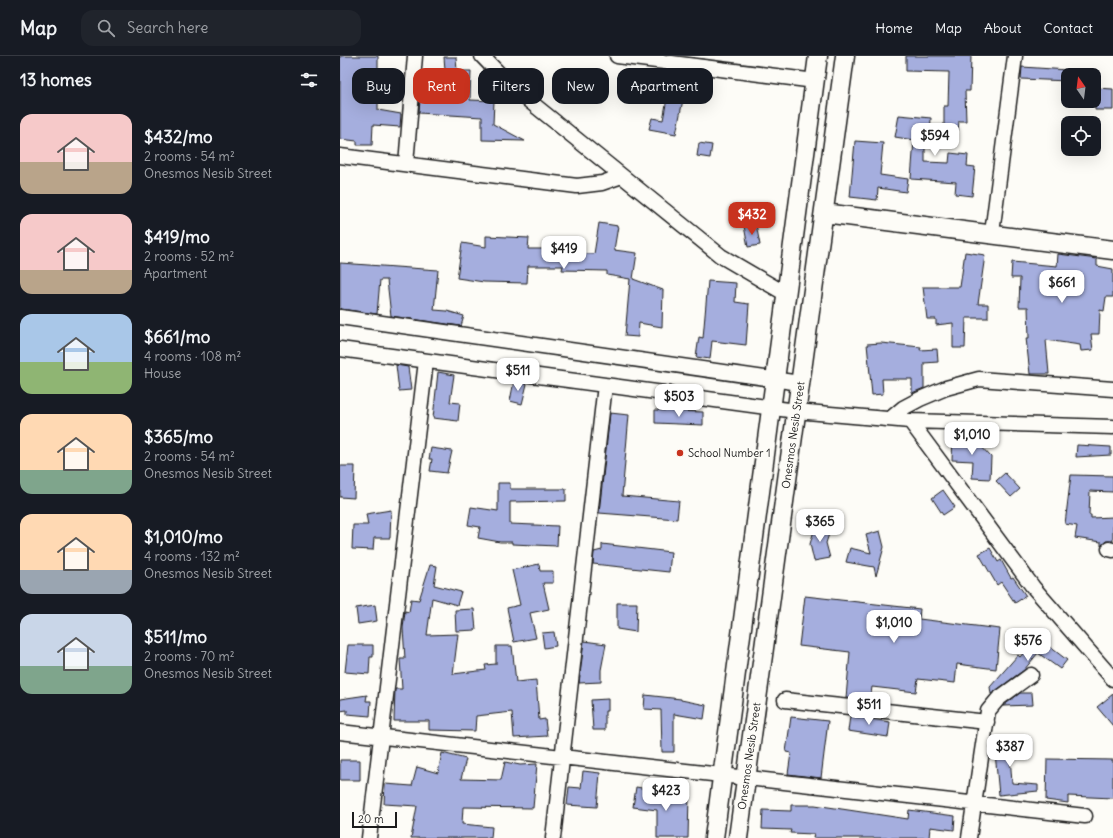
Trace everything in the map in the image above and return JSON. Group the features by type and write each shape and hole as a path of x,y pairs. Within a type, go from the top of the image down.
{"street":[{"path":"406,164 415,56"},
{"path":"482,56 512,87 721,256 786,294"},
{"path":"617,56 815,81"},
{"path":"714,838 818,56"},
{"name":"Onesmos Nesib Street","path":"738,838 845,56"},
{"path":"992,233 1015,56"},
{"path":"340,156 578,186 602,183 622,176"},
{"path":"824,213 992,233 1113,250"},
{"path":"340,317 800,383"},
{"path":"340,349 796,411 910,421 1113,427"},
{"path":"369,838 426,361"},
{"path":"890,419 903,408 920,399 946,388 980,379 1113,389"},
{"path":"552,838 605,385"},
{"path":"910,421 1033,587 1113,679"},
{"path":"969,838 988,711 998,698 1032,675"},
{"path":"785,700 987,722"},
{"path":"340,732 1085,816"}],"building":[{"path":"340,56 378,56 378,68 352,68 352,104 378,104 378,110 401,114 400,127 373,125 372,145 357,145 357,141 340,139"},
{"path":"906,56 971,56 970,91 965,91 966,121 959,121 958,131 944,130 944,106 948,106 949,72 906,71"},
{"path":"444,57 456,57 457,68 445,68"},
{"path":"1022,67 1061,70 1061,81 1021,79"},
{"path":"470,71 471,71 470,100"},
{"path":"1101,88 1113,89 1113,110 1095,110 1095,108 1101,108"},
{"path":"470,100 478,100 478,104 494,104 493,124 525,141 482,140 482,117 419,113 420,104 470,104"},
{"path":"666,104 682,104 676,134 649,129 652,118 663,120"},
{"path":"899,115 931,118 930,137 925,136 925,162 949,163 950,153 968,155 967,166 975,167 972,196 955,194 956,182 911,179 914,140 895,137"},
{"path":"855,141 883,143 880,175 908,179 906,192 878,188 877,200 850,197"},
{"path":"699,143 712,145 710,158 697,156"},
{"path":"599,223 618,226 614,250 637,253 633,279 663,290 662,327 639,323 638,337 625,336 630,279 607,275 607,271 562,270 563,266 528,266 527,283 484,282 457,278 462,243 486,247 486,236 529,238 528,249 547,249 547,253 594,254"},
{"path":"756,224 760,245 748,247 744,226"},
{"path":"965,252 985,255 978,304 988,304 988,318 966,318 965,348 953,348 953,323 936,325 936,319 927,319 923,287 960,287"},
{"path":"1058,254 1097,259 1097,266 1113,269 1113,297 1106,297 1104,311 1100,310 1099,334 1091,334 1093,350 1081,351 1080,345 1046,340 1049,374 1030,374 1026,338 1029,338 1028,307 1019,307 1020,278 1011,278 1012,262 1057,266"},
{"path":"340,263 438,270 434,310 447,311 464,316 461,326 391,316 387,280 380,280 377,314 340,309"},
{"path":"708,281 736,283 735,302 749,304 746,345 712,341 710,359 696,357 699,337 703,338"},
{"path":"881,343 921,347 920,350 937,349 938,362 924,363 924,388 912,393 912,379 882,379 883,394 872,395 867,344"},
{"path":"396,365 408,367 411,390 399,391"},
{"path":"438,372 454,375 450,402 460,403 458,421 433,418"},
{"path":"514,381 527,384 522,404 510,401"},
{"path":"655,410 703,412 703,425 655,423"},
{"path":"610,413 629,415 622,496 679,501 677,519 599,513"},
{"path":"953,436 970,437 970,440 977,439 978,443 991,457 990,479 972,478 973,461 952,460"},
{"path":"1077,445 1111,447 1111,455 1076,457"},
{"path":"431,448 452,451 447,473 430,471 432,459 429,459"},
{"path":"340,466 355,466 354,498 340,497"},
{"path":"1005,473 1020,489 1011,497 996,481"},
{"path":"1071,475 1113,476 1113,492 1090,491 1089,515 1091,515 1091,518 1113,517 1113,541 1106,541 1101,546 1101,542 1075,538 1077,526 1065,524"},
{"path":"498,483 510,483 510,489 566,489 566,501 510,502 510,524 558,526 557,546 512,544 512,542 500,542 478,538 480,527 468,525 471,507 498,511"},
{"path":"943,490 955,507 943,515 932,498"},
{"path":"391,510 390,538 374,538 373,550 352,549 353,525 368,525 366,514"},
{"path":"816,524 831,528 826,543 830,558 814,561 810,544"},
{"path":"880,531 884,547 876,576 874,567 846,562 850,548 871,553 866,535"},
{"path":"602,544 671,552 669,572 593,564 594,552 602,550"},
{"path":"990,548 998,562 1001,560 1011,578 1013,577 1026,596 1015,603 1001,582 997,585 979,554"},
{"path":"539,564 540,571 553,571 553,583 543,583 549,609 530,613 536,638 514,642 507,608 520,605 512,570"},
{"path":"430,565 437,566 434,585 461,592 457,605 432,598 427,635 458,634 453,674 486,670 485,665 496,664 496,646 512,646 516,682 536,680 539,720 545,719 547,736 514,738 512,712 476,716 475,731 429,730 429,721 394,721 395,689 402,689 400,659 405,659 403,628 405,611 409,612 411,599 419,600"},
{"path":"805,596 920,609 919,619 1000,629 996,669 957,664 955,683 918,679 916,692 872,687 870,701 846,698 850,652 799,646"},
{"path":"617,603 637,603 636,632 617,629"},
{"path":"375,605 377,621 358,624 356,608"},
{"path":"474,609 476,630 456,631 455,610"},
{"path":"554,632 556,646 544,648 542,633"},
{"path":"1037,637 1067,660 1060,669 1038,653 1024,670 991,694 990,687 1018,655 1020,657"},
{"path":"584,641 606,644 601,670 601,682 579,683"},
{"path":"348,645 373,645 373,657 370,657 369,674 345,672"},
{"path":"1020,693 1032,693 1033,705 1003,706"},
{"path":"1113,694 1113,726 1097,707"},
{"path":"367,695 366,701 371,701 370,716 347,714 347,710 340,711 340,699"},
{"path":"645,695 681,699 706,705 704,719 674,714 674,752 662,752 661,710 644,709"},
{"path":"608,699 608,711 605,711 605,730 593,730 591,700"},
{"path":"850,716 890,722 888,737 848,731"},
{"path":"791,717 828,721 821,778 788,774 791,753 786,752"},
{"path":"1024,740 1025,755 1010,756 1012,783 1038,785 1038,791 999,795 994,742"},
{"path":"442,753 466,759 461,779 501,780 505,762 520,765 537,764 533,808 463,807 462,824 492,827 491,838 411,838 417,806 384,804 385,784 412,786 417,767 438,773"},
{"path":"1047,759 1113,760 1113,798 1068,796 1068,803 1046,800"},
{"path":"340,760 360,760 360,780 340,780"},
{"path":"583,771 600,773 597,807 567,805 569,787 581,788"},
{"path":"636,787 653,790 653,794 689,795 688,838 657,838 657,810 633,807"},
{"path":"791,805 815,805 908,819 909,810 955,816 954,830 930,827 929,838 813,838 814,834 790,833 791,830 762,829 763,810 791,811"}],"place":[{"name":"School Number 1","path":"680,453"}]}
